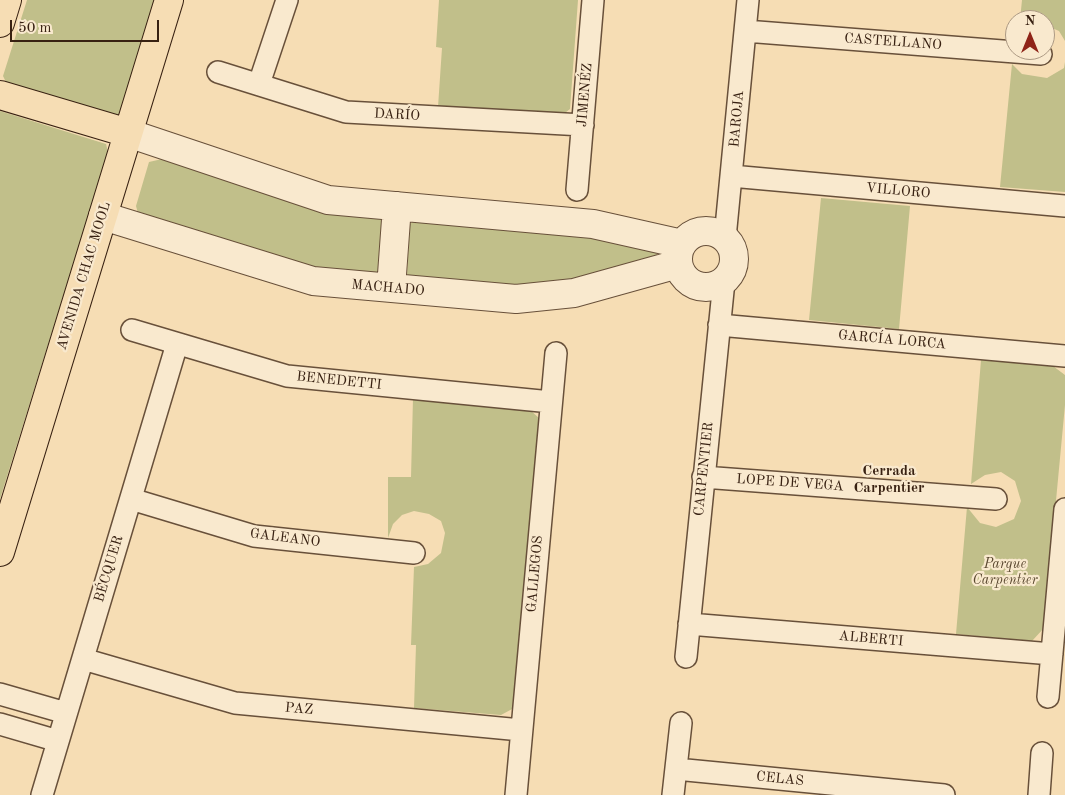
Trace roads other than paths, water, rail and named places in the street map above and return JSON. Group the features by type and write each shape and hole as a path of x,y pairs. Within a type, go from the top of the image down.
{"main road":[{"path":"0,23 7,0"},
{"name":"AVENIDA CHAC MOOL","path":"0,552 169,0"},
{"path":"0,95 128,133"}],"street":[{"path":"259,84 287,0"},
{"name":"JIMENÉZ","path":"577,190 594,0"},
{"name":"BAROJA","path":"726,238 748,0"},
{"name":"CASTELLANO","path":"745,31 1005,51"},
{"name":"DARÍO","path":"218,72 346,112 583,126"},
{"path":"128,133 328,200 593,224 680,254"},
{"name":"VILLORO","path":"731,176 1065,206"},
{"path":"391,288 396,206"},
{"name":"MACHADO","path":"103,216 313,281 516,299 574,293 680,254"},
{"path":"708,230 726,238 734,255 731,274 724,281 714,286 702,287 691,283 682,275 680,254 693,234 708,230"},
{"name":"CARPENTIER","path":"686,657 724,281"},
{"name":"GARCÍA LORCA","path":"719,324 1065,356"},
{"name":"BENEDETTI","path":"132,330 287,376 551,402"},
{"name":"BÉCQUER","path":"42,795 178,344"},
{"name":"GALLEGOS","path":"516,795 556,353"},
{"name":"LOPE DE VEGA","path":"703,477 996,499"},
{"name":"GALEANO","path":"131,499 254,536 414,553"},
{"path":"1048,697 1065,508"},
{"name":"ALBERTI","path":"689,624 1052,654"},
{"name":"PAZ","path":"82,659 235,703 521,730"},
{"path":"0,694 66,713"},
{"path":"673,795 681,723"},
{"path":"0,724 58,741"},
{"path":"1039,795 1042,753"},
{"name":"CELAS","path":"676,769 944,795"}],"district":[{"name":"Cerrada Carpentier","path":"889,480"}],"park label":[{"name":"Parque Carpentier","path":"1005,572"}]}
